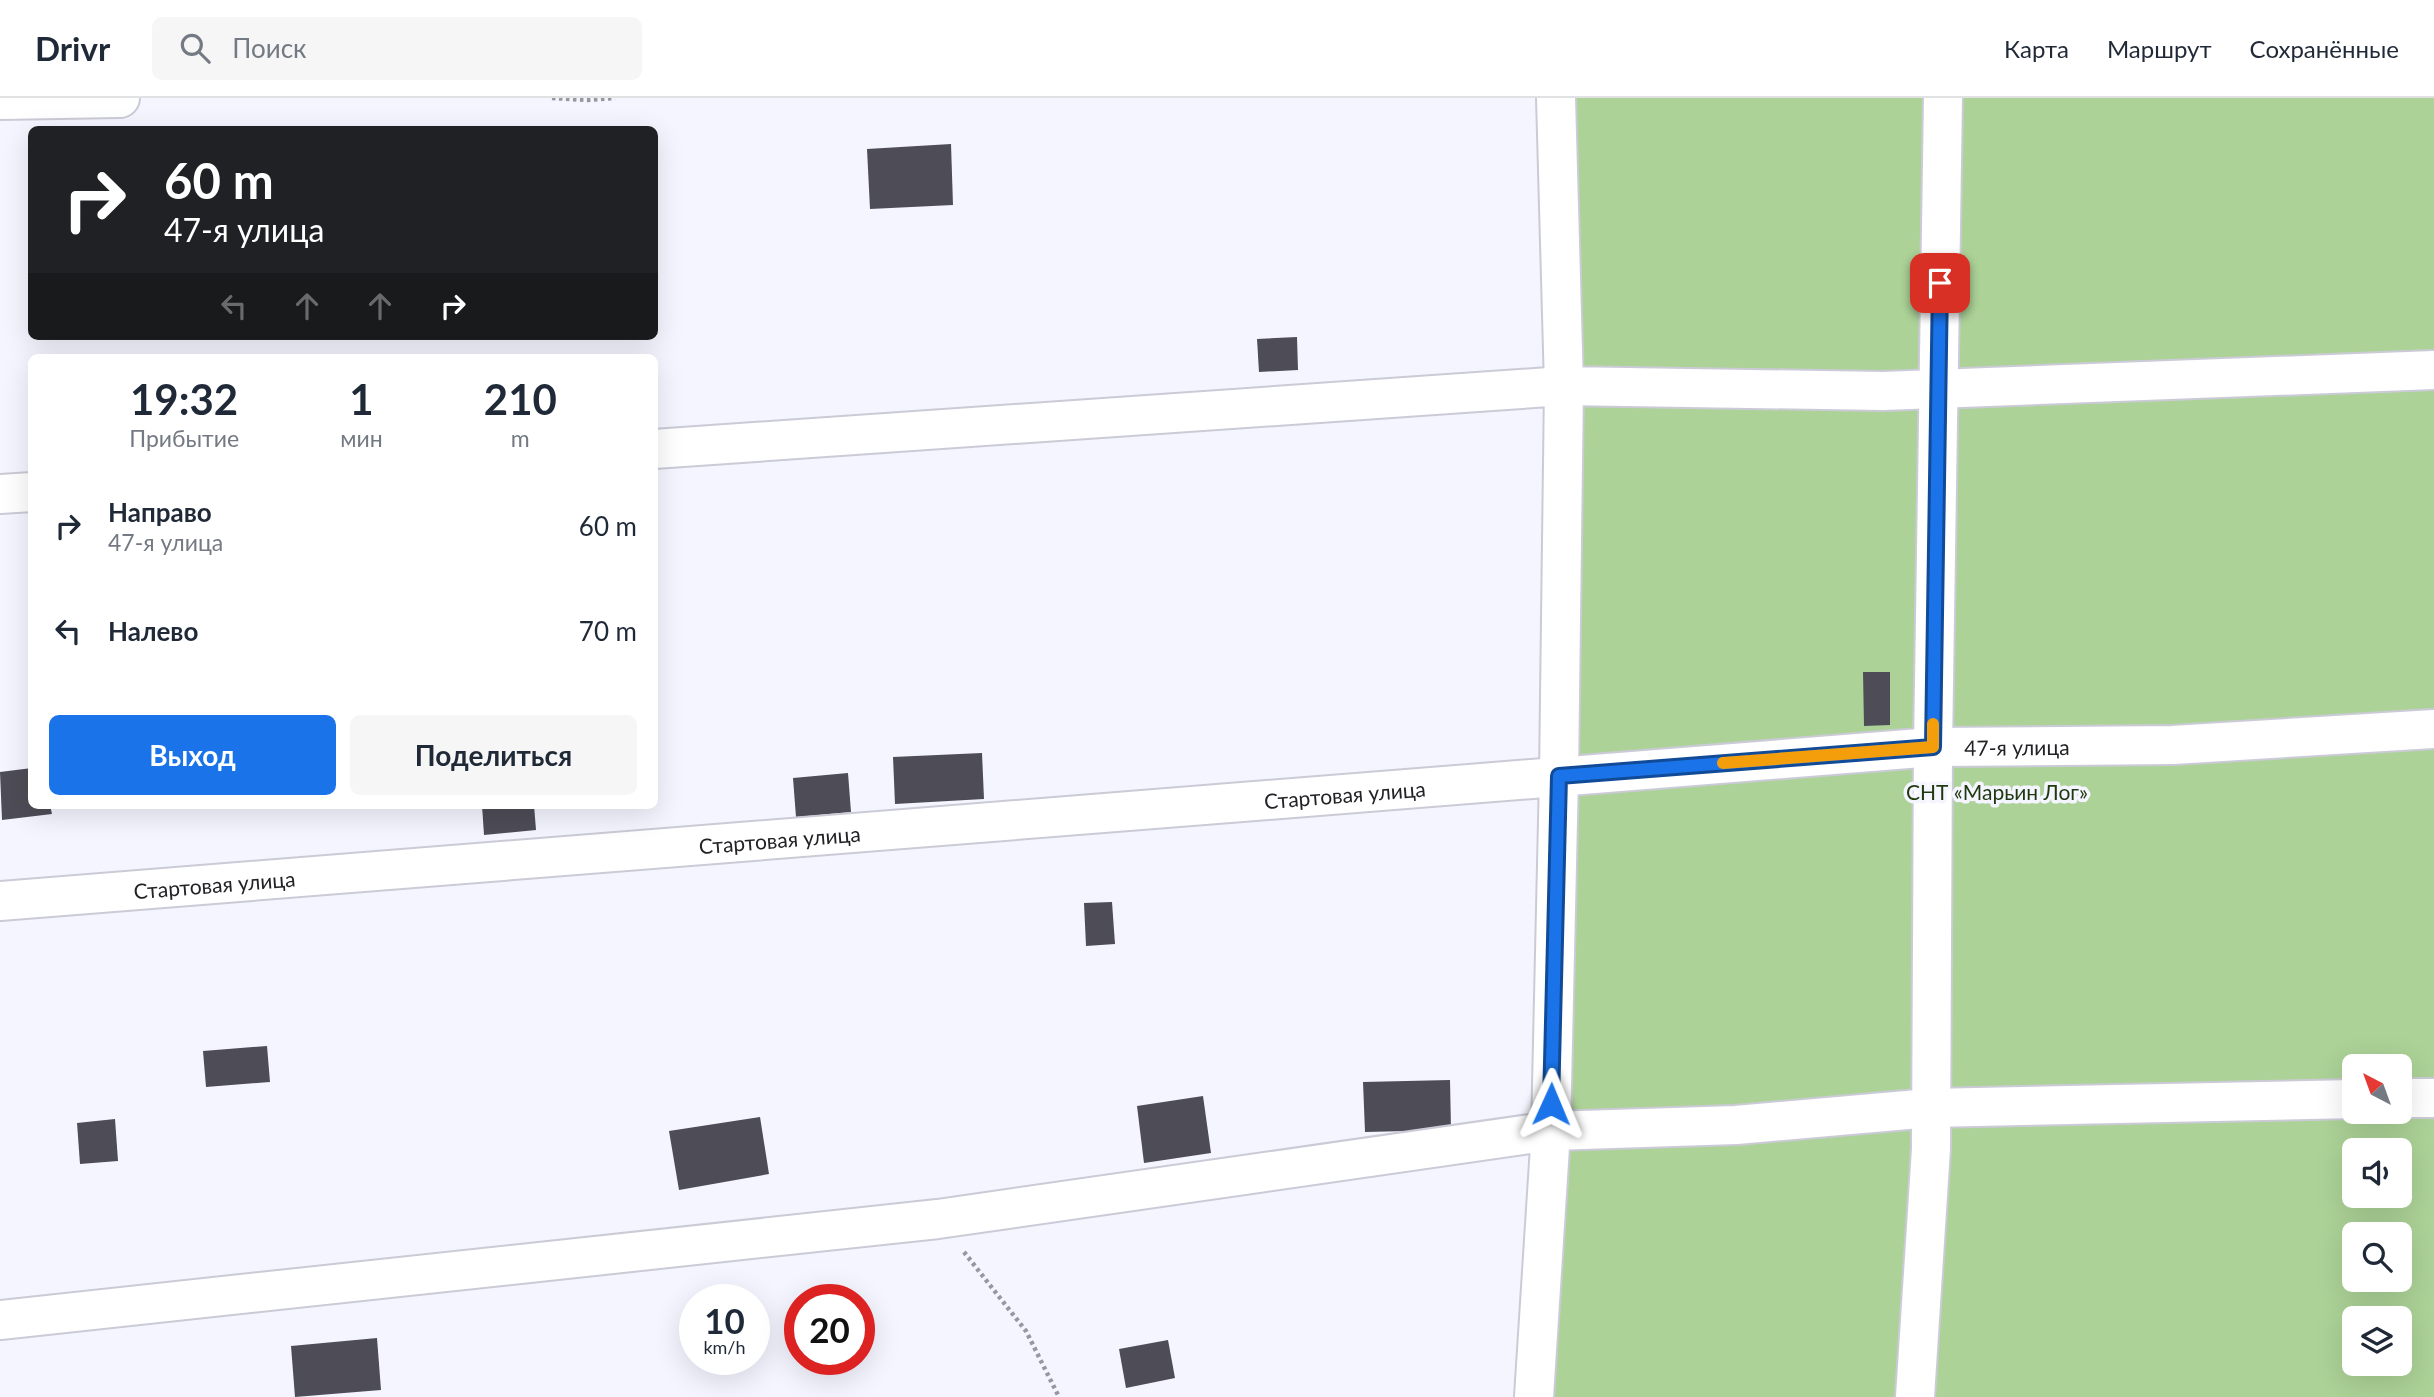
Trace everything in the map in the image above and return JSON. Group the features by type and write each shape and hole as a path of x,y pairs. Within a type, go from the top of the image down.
{"street":[{"path":"0,100 120,98"},
{"path":"1534,1397 1551,1131 1559,776 1564,386 1556,98"},
{"path":"1915,1397 1931,1149 1933,747 1943,98"},
{"path":"658,449 1564,386 1738,390 1939,389 2434,370"},
{"path":"0,494 28,492"},
{"name":"47-я улица","path":"1559,776 1933,747 2173,745 2434,729"},
{"name":"Стартовая улица","path":"0,901 1559,776"},
{"path":"2412,1098 2434,1097"},
{"path":"0,1320 938,1219 1551,1131 1736,1125 1930,1108 2342,1099"}],"path":[{"path":"552,98 615,98"},
{"path":"938,1219 1026,1331 1059,1397"}],"green space":[{"name":"СНТ «Марьин Лог»","path":"1556,98 2434,98 2434,1397 1534,1397"}],"building":[{"path":"951,144 953,205 870,209 867,149"},
{"path":"1297,337 1298,370 1259,372 1257,339"},
{"path":"1863,672 1890,672 1890,725 1864,726"},
{"path":"982,753 984,799 895,804 893,757"},
{"path":"28,768 28,809 51,809 52,814 2,820 0,772"},
{"path":"848,773 851,812 796,817 793,778"},
{"path":"482,809 534,809 536,830 484,835"},
{"path":"1112,902 1115,944 1086,946 1084,903"},
{"path":"267,1046 270,1082 206,1087 203,1051"},
{"path":"1450,1080 1451,1130 1365,1132 1363,1082"},
{"path":"1203,1096 1211,1153 1144,1163 1137,1106"},
{"path":"760,1117 769,1174 679,1190 669,1131"},
{"path":"115,1119 118,1161 80,1164 77,1123"},
{"path":"377,1338 381,1390 295,1397 291,1346"},
{"path":"1168,1340 1175,1378 1126,1388 1119,1349"}],"slow traffic":[{"path":"1723,763 1933,747 1933,724"}],"route":[{"path":"1551,1104 1559,776 1933,747 1940,283"}]}
